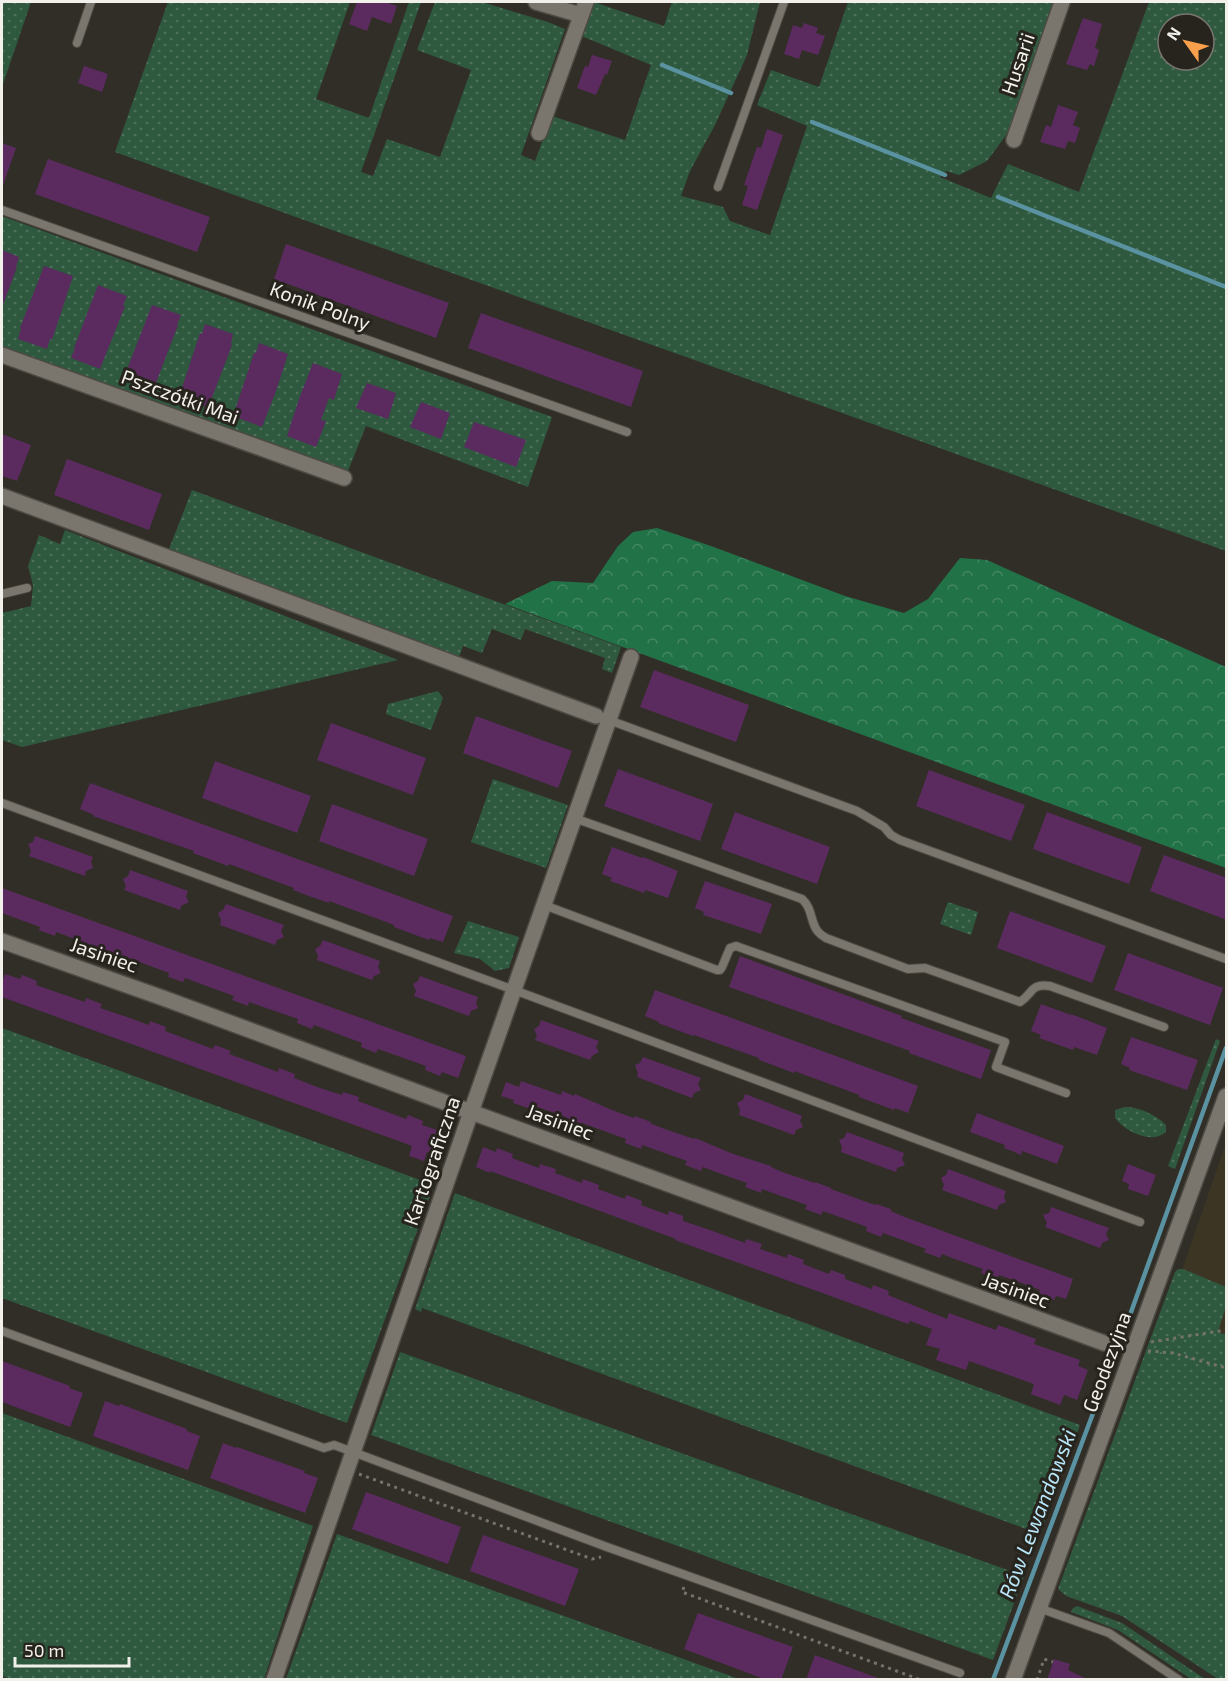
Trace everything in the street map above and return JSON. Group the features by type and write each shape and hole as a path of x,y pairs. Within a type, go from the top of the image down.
{"street":[{"path":"536,2 583,8 539,133"},
{"name":"Husarii","path":"1014,140 1062,2"},
{"name":"Pszczółki Mai","path":"2,356 344,478"},
{"path":"2,496 603,718"},
{"name":"Kartograficzna","path":"274,1680 574,818 603,718 631,657"},
{"name":"Jasiniec","path":"2,941 1104,1343"},
{"name":"Geodezyjna","path":"1013,1680 1227,1096"}],"lane":[{"path":"77,43 91,2"},
{"path":"718,187 784,2"},
{"name":"Konik Polny","path":"2,210 627,432"},
{"path":"2,594 27,588"},
{"path":"603,718 857,811 900,840 1227,959"},
{"path":"2,803 1140,1222"},
{"path":"574,818 802,898 810,909 816,929 825,938 908,969 925,969 1020,1002 1032,988 1042,985 1050,986 1164,1027"},
{"path":"544,905 717,970 722,967 730,948 736,946 869,992 1005,1042 996,1067 1066,1093"},
{"path":"2,1331 324,1448 334,1445 960,1673"},
{"path":"1039,1608 1109,1633 1179,1680"}],"path":[{"path":"1146,1343 1227,1330"},
{"path":"1143,1350 1173,1353 1227,1368"},
{"path":"358,1473 592,1559 603,1557"},
{"path":"676,1584 684,1587 682,1592 921,1680"},
{"path":"1037,1680 1044,1659 1053,1662"}],"shaded area":[{"path":"1226,1143 1226,1371 1152,1357"}],"green space":[{"path":"2,2 31,2 2,87"},
{"path":"168,2 350,2 316,99 369,118 409,2 421,2 361,172 373,176 387,139 440,157 471,70 417,50 435,2 482,2 565,29 521,155 535,161 552,116 625,140 651,65 579,35 594,2 664,26 672,2 760,2 747,55 715,125 690,171 681,196 723,207 730,221 770,235 807,126 757,105 771,70 819,87 848,2 1054,2 1010,130 987,161 959,175 946,171 940,177 991,198 1008,164 1079,192 1149,2 1226,2 1226,551 115,152"},
{"path":"2,216 552,417 528,487 366,426 344,481 2,360"},
{"path":"192,490 621,647 612,673 602,669 605,658 525,629 521,640 492,629 482,653 463,646 459,657 169,549"},
{"path":"657,528 845,596 904,613 928,599 960,558 987,560 1226,667 1226,868 505,604 552,581 593,583 618,546 633,532"},
{"path":"65,530 398,660 22,747 2,740 2,613 31,606 33,585 28,566 39,535 60,544"},
{"path":"438,691 443,698 431,730 386,714 388,704"},
{"path":"493,779 568,805 546,868 471,842"},
{"path":"948,902 978,912 971,935 940,924"},
{"path":"468,921 519,937 509,968 495,971 480,959 454,953"},
{"path":"2,1028 434,1185 347,1423 2,1298"},
{"path":"1216,1039 1220,1041 1175,1169 1168,1166"},
{"path":"1125,1107 1136,1108 1153,1115 1166,1125 1166,1132 1160,1136 1146,1137 1125,1128 1115,1118 1115,1110"},
{"path":"455,1193 1080,1425 1040,1534 422,1308 421,1312 415,1309"},
{"path":"1178,1269 1226,1287 1226,1306 1218,1332 1226,1335 1226,1679 1218,1679 1122,1616 1066,1596 1058,1589"},
{"path":"400,1352 1024,1576 993,1660 371,1435"},
{"path":"2,1413 313,1526 264,1679 14,1680 2,1676"},
{"path":"337,1534 739,1679 286,1679"},
{"path":"1077,1606 1122,1623 1205,1679 1191,1679 1118,1630 1071,1612"}],"building":[{"path":"357,2 385,2 397,6 391,24 372,17 367,31 349,24"},
{"path":"1083,18 1102,24 1095,48 1099,50 1094,66 1090,64 1087,70 1066,64"},
{"path":"804,23 818,28 816,33 825,36 818,55 802,50 799,59 784,54 793,25 802,28"},
{"path":"592,55 612,61 596,95 577,88 585,66 588,67"},
{"path":"84,66 108,74 102,92 78,83"},
{"path":"1058,105 1078,112 1073,125 1080,128 1075,143 1068,141 1065,149 1040,142 1046,125 1051,127"},
{"path":"767,129 783,135 757,210 742,205 748,186 744,185 757,147 761,148"},
{"path":"2,143 16,148 3,185 2,185"},
{"path":"48,159 210,217 197,252 35,194"},
{"path":"286,244 449,303 436,338 274,279"},
{"path":"2,250 19,257 3,305 2,305"},
{"path":"44,266 73,276 47,349 18,339 20,328"},
{"path":"98,285 127,296 100,369 71,358"},
{"path":"152,305 181,315 154,388 125,378"},
{"path":"481,313 643,371 631,407 468,348"},
{"path":"205,324 233,334 232,345 208,408 179,397"},
{"path":"259,343 288,354 262,427 233,416"},
{"path":"313,363 342,374 334,400 329,398 321,420 326,421 316,447 287,436"},
{"path":"367,383 396,393 388,419 356,408"},
{"path":"421,402 450,413 441,439 410,427"},
{"path":"474,422 526,440 516,467 464,447"},
{"path":"2,434 31,445 17,481 2,476"},
{"path":"67,459 162,494 149,530 54,495"},
{"path":"654,670 749,705 736,742 640,707"},
{"path":"476,716 572,751 558,788 463,753"},
{"path":"331,723 426,758 413,795 317,760"},
{"path":"215,761 311,796 297,833 202,798"},
{"path":"618,769 713,804 700,841 604,806"},
{"path":"929,770 1025,805 1011,841 916,806"},
{"path":"90,783 453,916 443,942 430,938 429,940 381,920 309,896 293,890 294,888 93,816 80,809"},
{"path":"332,804 428,839 414,876 319,841"},
{"path":"735,812 830,847 817,884 721,849"},
{"path":"1047,812 1142,847 1129,884 1033,849"},
{"path":"35,836 93,857 91,862 93,868 86,871 85,876 29,856 31,851 28,844 33,842"},
{"path":"612,847 678,871 668,898 645,890 644,893 610,881 612,878 602,874"},
{"path":"1164,855 1227,878 1227,920 1150,891"},
{"path":"130,870 188,891 186,897 189,902 181,906 180,910 124,890 126,886 123,879 128,876"},
{"path":"705,881 772,904 761,934 703,915 704,912 695,908"},
{"path":"2,888 466,1056 458,1078 442,1072 440,1076 425,1070 426,1066 378,1049 376,1053 361,1047 362,1043 314,1025 312,1029 297,1023 298,1019 249,1002 248,1006 232,1000 234,996 185,978 183,982 168,977 169,973 121,955 119,959 103,953 105,950 56,932 55,936 39,930 40,927 2,913"},
{"path":"226,904 284,925 281,931 284,937 277,940 275,945 220,925 221,920 218,913"},
{"path":"1010,911 1106,946 1092,983 997,948"},
{"path":"323,940 380,961 378,967 381,973 374,976 372,980 317,960 315,949"},
{"path":"1128,953 1223,988 1210,1025 1114,990"},
{"path":"740,956 991,1050 981,1079 909,1053 910,1051 729,987"},
{"path":"5,974 20,979 22,975 37,981 36,985 85,1002 86,998 102,1004 100,1008 149,1025 150,1021 166,1027 165,1031 213,1049 215,1045 231,1051 229,1054 278,1072 279,1068 295,1074 294,1078 320,1088 342,1095 343,1092 359,1097 358,1101 406,1119 408,1115 423,1121 422,1125 437,1130 430,1153 427,1152 424,1161 409,1156 412,1146 2,997 2,982"},
{"path":"420,976 478,997 476,1003 478,1008 471,1011 469,1016 414,996 416,991 413,984"},
{"path":"655,990 918,1086 908,1113 895,1108 894,1110 846,1090 658,1023 645,1016"},
{"path":"1041,1004 1107,1028 1097,1055 1074,1047 1073,1050 1039,1038 1041,1035 1031,1031"},
{"path":"541,1020 599,1041 596,1047 599,1052 590,1060 535,1040 537,1035 534,1029 539,1026"},
{"path":"1131,1037 1198,1060 1187,1090 1129,1070 1130,1068 1121,1064"},
{"path":"643,1057 701,1078 698,1084 701,1090 694,1093 692,1098 637,1077 635,1065 640,1063"},
{"path":"521,1081 561,1095 562,1091 574,1096 575,1094 612,1110 634,1118 635,1116 782,1172 891,1209 902,1216 1073,1279 1066,1299 1056,1296 1054,1300 1038,1294 1040,1290 1019,1282 999,1275 997,1279 981,1273 983,1269 942,1254 940,1258 924,1252 926,1249 883,1233 881,1237 866,1231 867,1227 823,1211 821,1215 805,1209 807,1205 762,1189 761,1193 745,1187 747,1183 703,1167 701,1171 685,1165 687,1161 642,1145 641,1149 625,1143 626,1139 582,1123 580,1127 565,1121 566,1117 535,1106 534,1110 501,1096 506,1082 519,1087"},
{"path":"745,1094 802,1116 800,1121 803,1127 796,1130 794,1135 739,1115 740,1110 737,1103 743,1100"},
{"path":"977,1113 1064,1146 1057,1164 1022,1151 1021,1155 1004,1148 1005,1145 970,1132"},
{"path":"847,1132 904,1153 902,1159 905,1165 897,1168 896,1172 841,1152 842,1147 839,1140 844,1138"},
{"path":"483,1147 496,1152 497,1148 513,1154 512,1158 539,1168 540,1164 556,1169 555,1173 582,1183 583,1179 599,1185 598,1189 625,1199 626,1195 635,1198 642,1201 641,1205 668,1215 669,1211 683,1216 683,1221 745,1243 746,1239 762,1244 760,1249 787,1258 788,1254 804,1260 803,1264 829,1274 831,1270 845,1275 845,1279 872,1289 873,1285 889,1291 888,1295 947,1319 949,1313 996,1330 998,1325 1036,1339 1034,1344 1080,1360 1078,1366 1088,1370 1077,1400 1064,1395 1060,1405 1031,1394 1034,1384 969,1361 966,1370 936,1360 940,1349 926,1345 932,1329 910,1321 908,1324 490,1171 490,1173 476,1167"},
{"path":"1128,1164 1156,1175 1148,1196 1128,1189 1129,1184 1122,1181"},
{"path":"948,1169 1006,1191 1004,1197 1006,1202 999,1205 997,1210 942,1190 944,1185 941,1178 946,1175"},
{"path":"1051,1207 1109,1228 1106,1234 1109,1240 1102,1243 1100,1248 1045,1227 1047,1223 1043,1215 1049,1213"},
{"path":"2,1361 83,1393 70,1427 2,1402"},
{"path":"105,1401 119,1406 120,1404 200,1436 188,1470 93,1436"},
{"path":"223,1443 305,1471 304,1473 318,1478 305,1513 210,1478"},
{"path":"366,1492 461,1527 448,1564 352,1529"},
{"path":"483,1535 579,1569 565,1606 470,1571"},
{"path":"698,1613 793,1647 781,1680 767,1680 684,1649"},
{"path":"815,1655 878,1678 877,1680 806,1680"},
{"path":"1054,1659 1070,1664 1068,1670 1089,1680 1047,1680"}],"waterway":[{"path":"662,65 731,93"},
{"path":"812,122 945,175"},
{"path":"998,197 1226,287"},
{"name":"Rów Lewandowski","path":"1121,1340 1226,1048"},
{"name":"Rów Lewandowski","path":"993,1680 1113,1360"}]}
